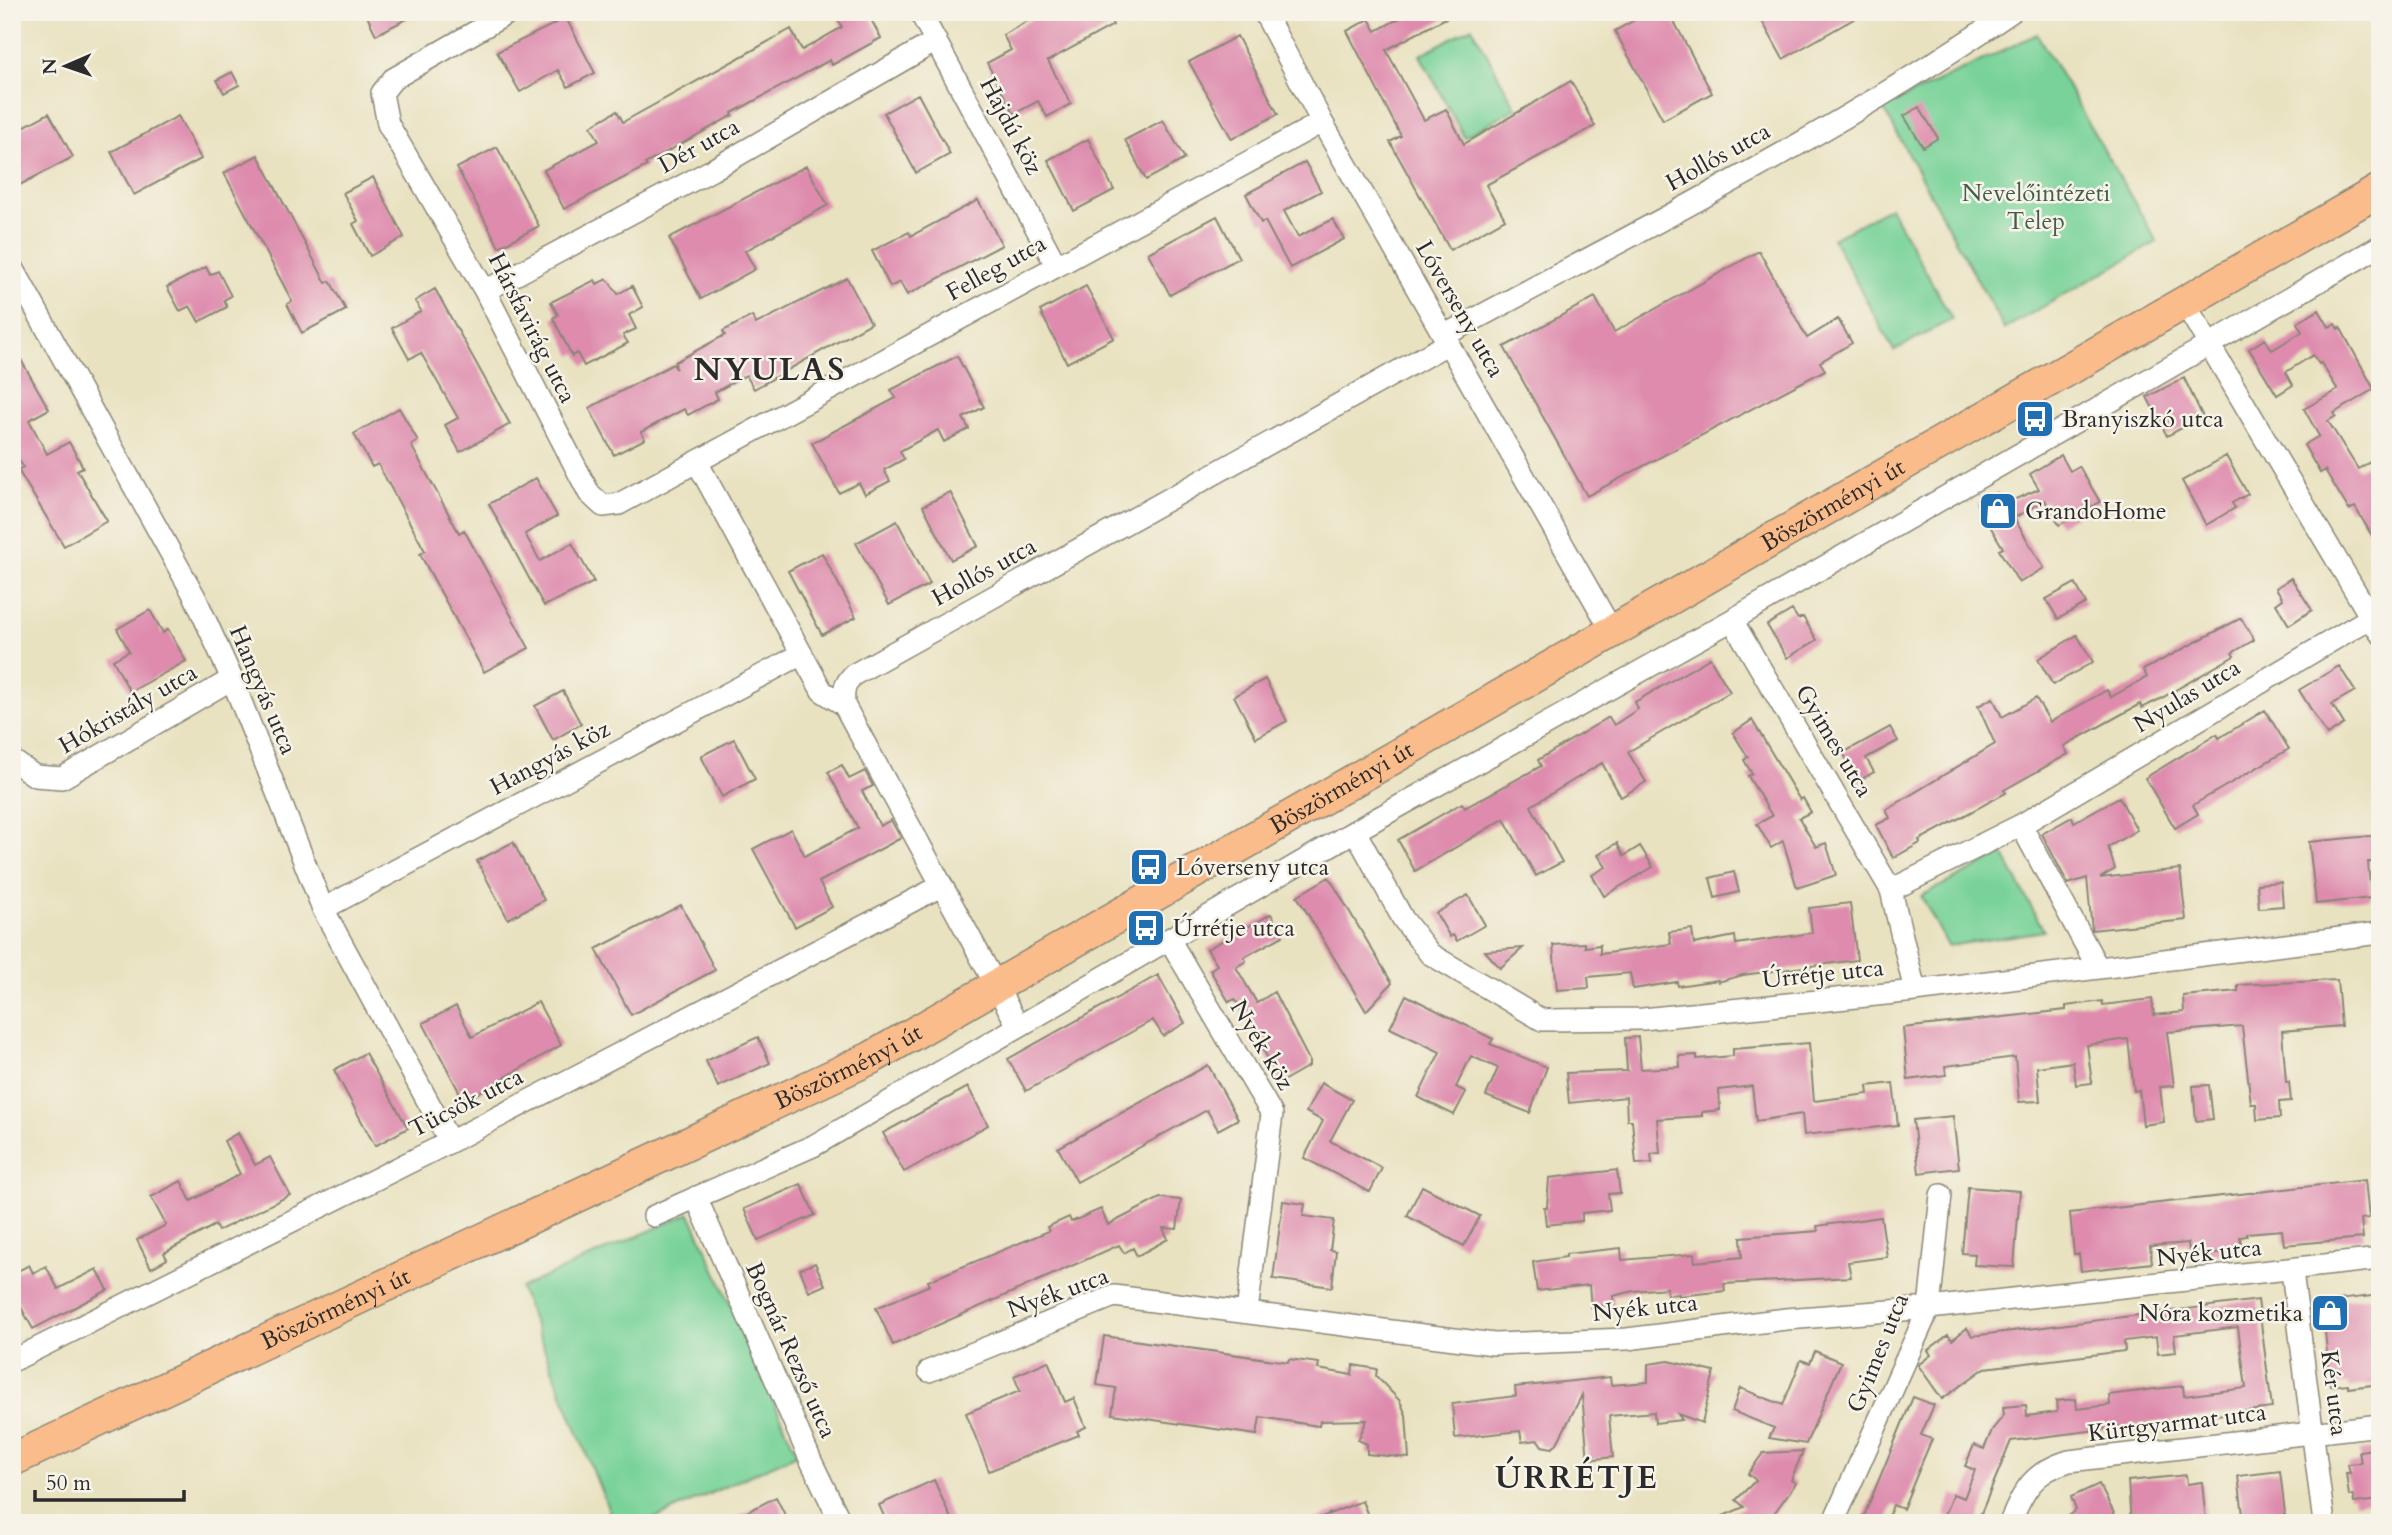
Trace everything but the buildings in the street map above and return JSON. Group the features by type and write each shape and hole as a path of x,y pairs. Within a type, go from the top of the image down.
{"main road":[{"name":"Böszörményi út","path":"12,1460 804,1092 997,988 2380,190"}],"street":[{"name":"Hársfavirág utca","path":"510,12 393,79 382,93 388,124 485,291 589,493 603,506 619,504 697,462"},
{"name":"Hajdú köz","path":"920,12 1056,265"},
{"name":"Lóverseny utca","path":"1264,12 1322,122 1612,631"},
{"name":"Hollós utca","path":"844,705 844,687 853,675 1801,141 1943,59 2011,12"},
{"name":"Dér utca","path":"485,291 712,170 936,41"},
{"name":"Felleg utca","path":"697,462 1322,122"},
{"path":"654,1216 813,1146 1355,831 1732,620 2380,246"},
{"name":"Hangyás utca","path":"12,266 195,597 232,678 323,909 450,1142"},
{"path":"2184,302 2377,621"},
{"path":"697,462 822,691 844,705 1018,1026"},
{"name":"Gyimes utca","path":"1732,620 1891,890 1915,991"},
{"name":"Nyulas utca","path":"1891,890 2021,825 2377,621"},
{"name":"Hangyás köz","path":"323,909 802,654"},
{"name":"Hókristály utca","path":"12,760 35,776 62,778 232,678"},
{"path":"2021,825 2098,968"},
{"name":"Úrrétje utca","path":"1355,831 1402,919 1430,954 1542,1020 1643,1019 1915,991 2380,933"},
{"name":"Tücsök utca","path":"12,1361 450,1142 941,886"},
{"name":"Nyék köz","path":"1168,939 1272,1114 1247,1311"},
{"name":"Gyimes utca","path":"1833,1523 1929,1308 1941,1195"},
{"name":"Bognár Rezső utca","path":"696,1197 811,1461 841,1523"},
{"name":"Nyék utca","path":"929,1371 1114,1296 1494,1344 1627,1339 1786,1319 1929,1308 2292,1271 2380,1259"},
{"name":"Kér utca","path":"2292,1271 2324,1523"},
{"name":"Kürtgyarmat utca","path":"2010,1523 2034,1479 2048,1467 2069,1461 2380,1425"}],"green space":[{"path":"1472,27 1516,108 1464,137 1420,55"},
{"name":"Nevelőintézeti Telep","path":"2037,34 2157,242 2004,329 1883,108"},
{"path":"1890,207 1952,319 1894,351 1833,239"},
{"path":"2003,854 2044,931 1948,946 1921,896"},
{"path":"690,1213 797,1454 645,1523 614,1523 520,1288"}],"place":[{"name":"Branyiszkó utca","path":"2035,419"},
{"name":"GrandoHome","path":"1998,511"},
{"name":"Lóverseny utca","path":"1149,867"},
{"name":"Úrrétje utca","path":"1146,928"},
{"name":"Nóra kozmetika","path":"2330,1313"}],"district":[{"name":"NYULAS","path":"770,370"},
{"name":"ÚRRÉTJE","path":"1577,1478"}]}
